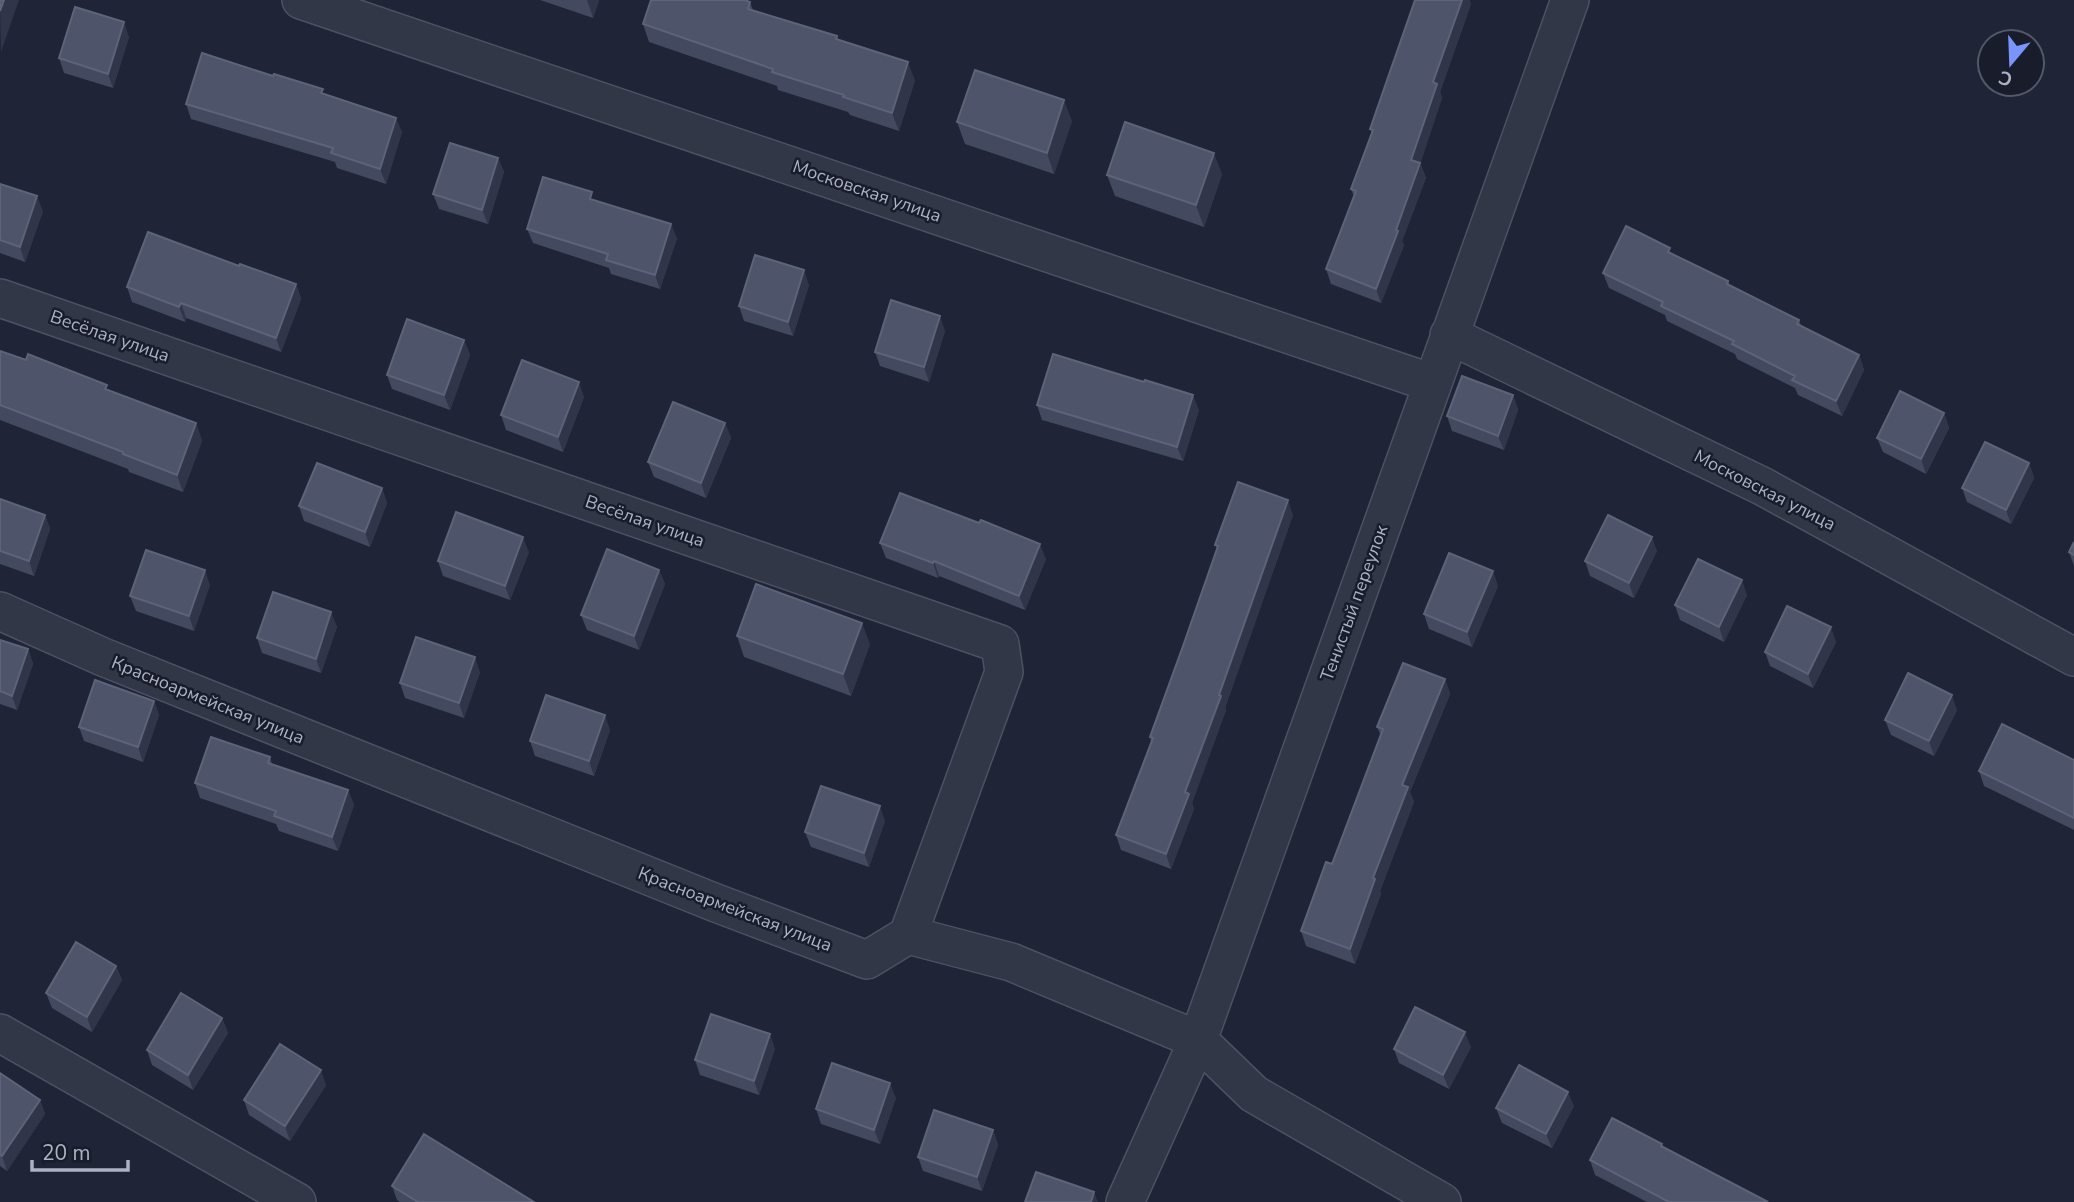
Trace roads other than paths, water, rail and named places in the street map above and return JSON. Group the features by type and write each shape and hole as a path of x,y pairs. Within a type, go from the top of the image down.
{"street":[{"name":"Московская улица","path":"301,0 1432,383"},
{"name":"Тенистый переулок","path":"1125,1202 1198,1040 1570,0"},
{"name":"Весёлая улица","path":"0,298 1000,644 1004,672 908,935"},
{"name":"Московская улица","path":"1449,335 1762,486 2074,657"},
{"name":"Красноармейская улица","path":"0,611 103,657 716,903 867,960 908,935"},
{"path":"908,935 1011,962 1198,1040 1254,1094 1442,1202"},
{"path":"0,1033 297,1202"}]}
